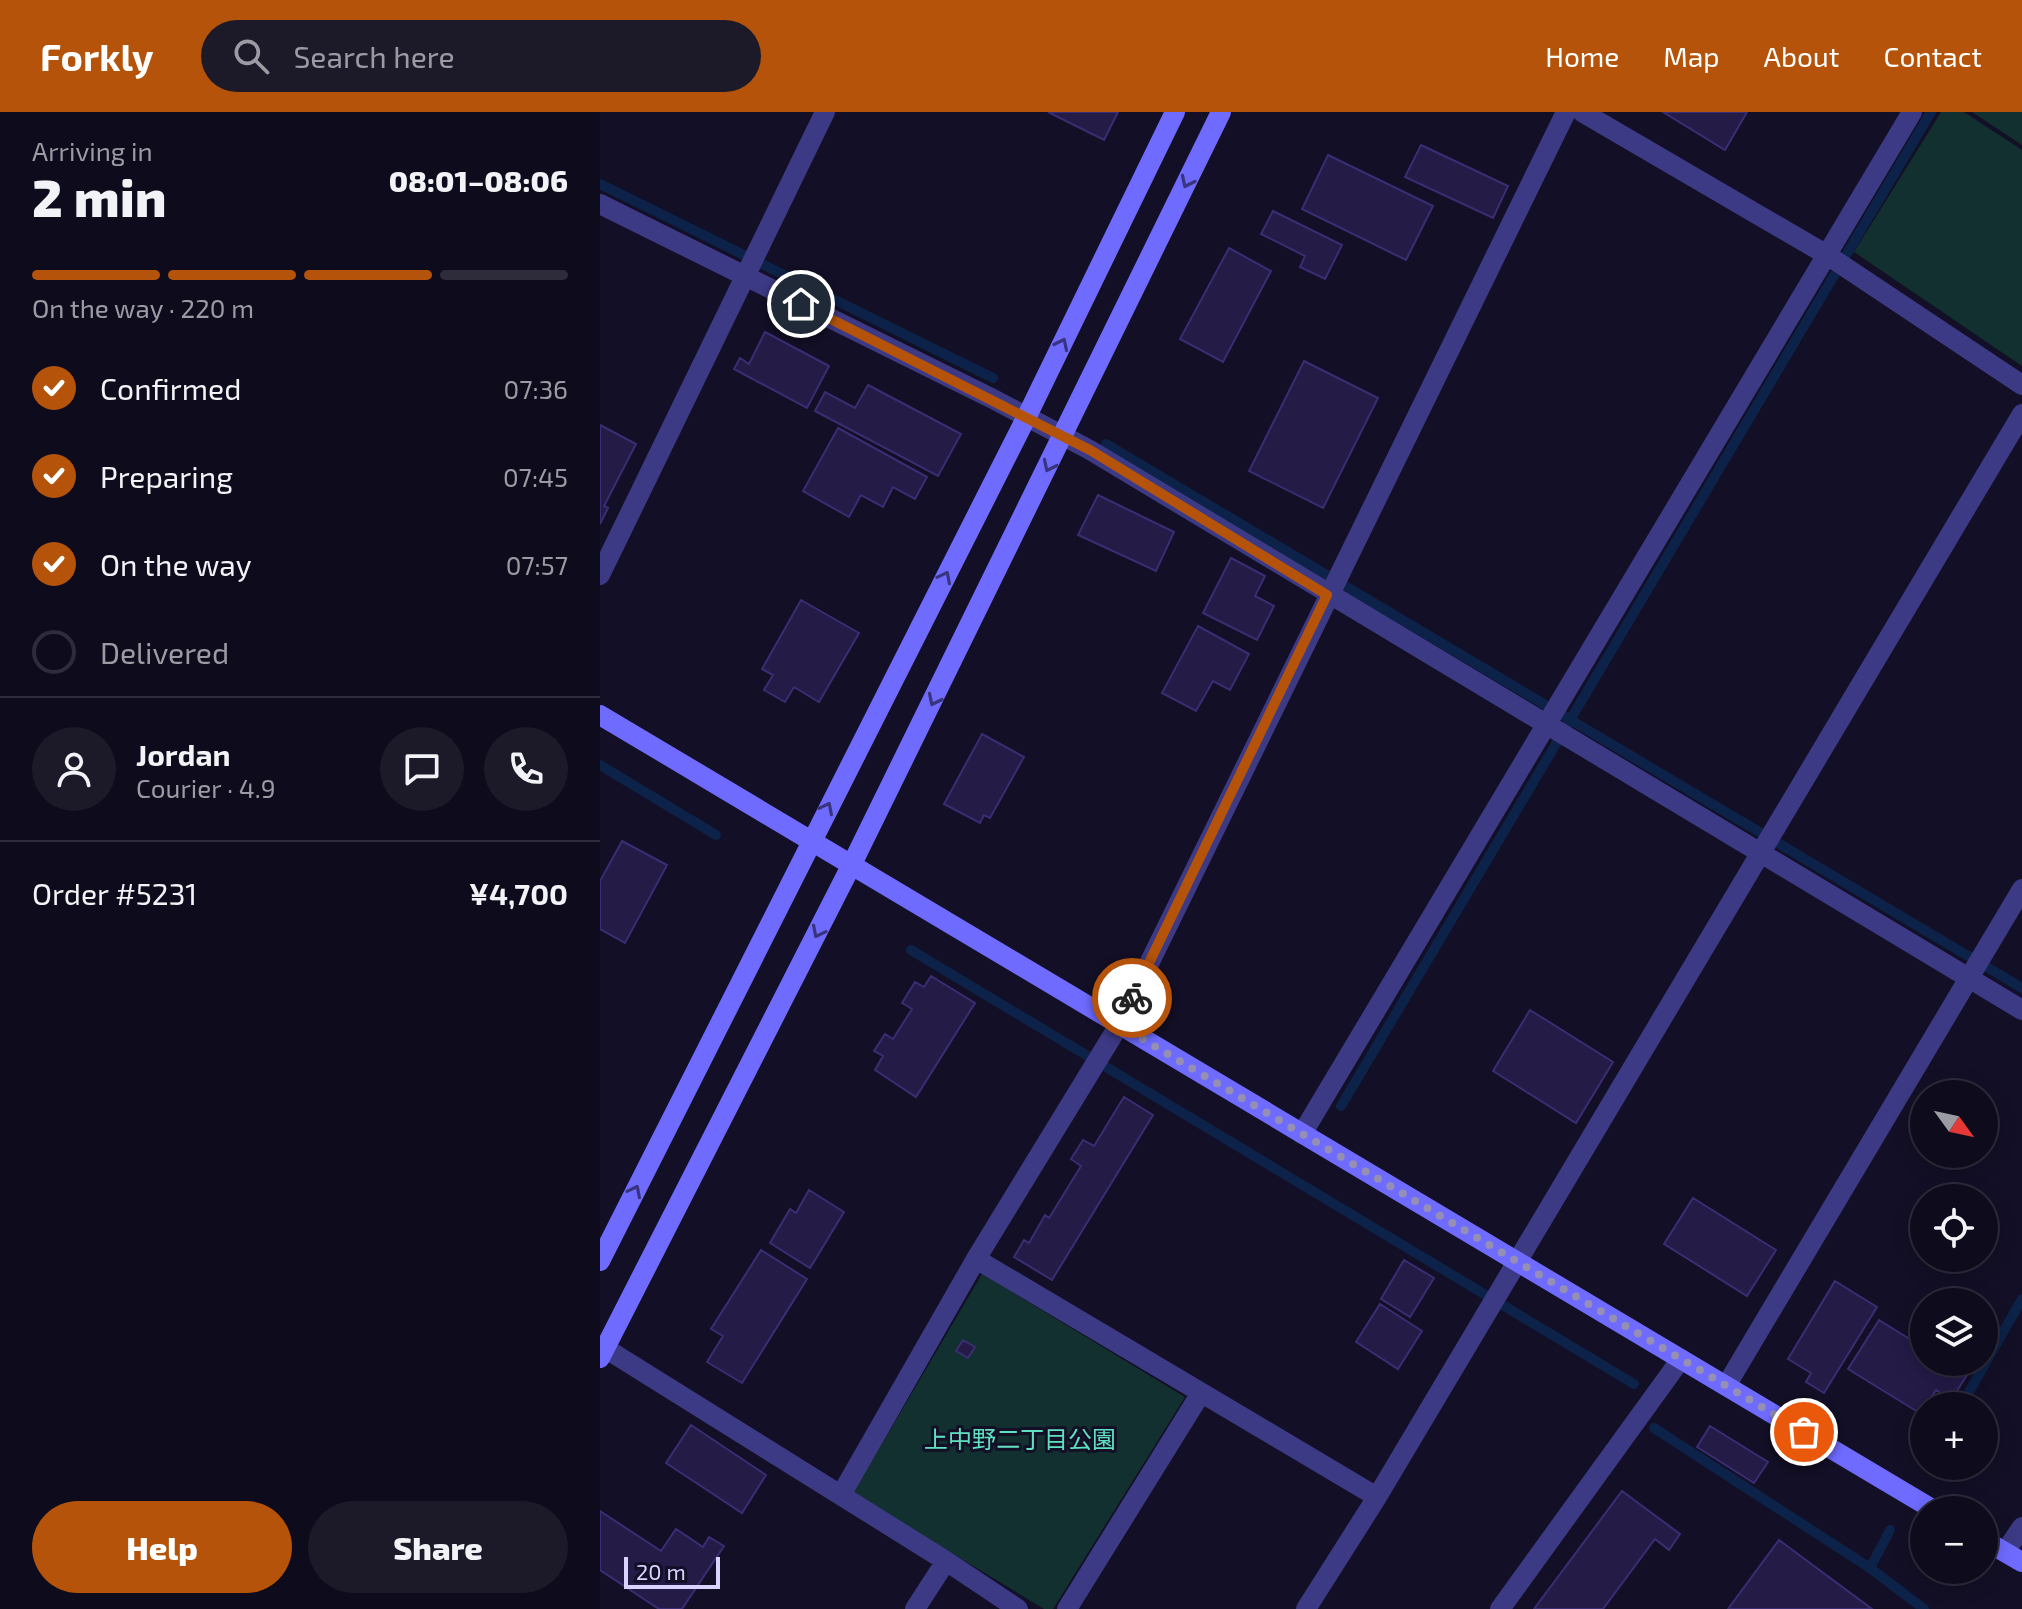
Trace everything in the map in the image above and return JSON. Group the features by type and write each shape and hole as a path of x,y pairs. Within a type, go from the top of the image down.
{"street":[{"path":"600,575 825,112"},
{"path":"600,1261 1027,416 1175,112"},
{"path":"1018,1609 841,1495 602,1350 852,864 1221,112"},
{"path":"841,1495 976,1259 1119,1025 1566,112"},
{"path":"1582,112 1837,262 2022,385"},
{"path":"1302,1134 1837,262 1912,112"},
{"path":"600,204 751,265 1333,583 1555,722 1767,843 1975,968 2022,1010"},
{"path":"1306,1609 1377,1497 2022,414"},
{"path":"600,715 1911,1496"},
{"path":"1726,1386 2022,889"},
{"path":"976,1259 1377,1497"},
{"path":"1500,1609 1681,1359"},
{"path":"1067,1609 1201,1393"},
{"path":"2014,1557 2022,1527"},
{"path":"915,1609 946,1561"}],"green space":[{"path":"1941,112 1964,112 2022,150 2022,366 1854,252"},
{"path":"1972,112 2022,112 2022,145"},
{"name":"上中野二丁目公園","path":"982,1274 1185,1397 1053,1609 1044,1609 853,1493"}],"building":[{"path":"1048,112 1118,112 1104,140"},
{"path":"1663,112 1747,112 1725,150"},
{"path":"1421,145 1508,186 1493,218 1405,177"},
{"path":"1328,155 1433,206 1406,260 1302,209"},
{"path":"1273,211 1342,245 1325,279 1300,267 1305,256 1261,234"},
{"path":"1229,248 1271,271 1223,362 1180,339"},
{"path":"765,332 829,366 807,408 734,369 740,358 749,364"},
{"path":"1304,361 1378,398 1323,508 1249,471"},
{"path":"868,385 961,434 938,476 815,411 825,392 855,408"},
{"path":"600,425 636,444 604,506 608,508 600,524"},
{"path":"838,428 927,477 915,499 893,487 883,507 861,495 849,517 803,491"},
{"path":"1098,495 1174,532 1156,571 1078,535"},
{"path":"1231,558 1265,576 1255,596 1274,606 1257,640 1203,613"},
{"path":"801,600 859,633 819,702 794,687 785,702 764,690 773,675 762,669"},
{"path":"1198,626 1249,654 1230,690 1213,681 1196,711 1162,693"},
{"path":"982,734 1024,757 990,818 984,815 980,823 944,804"},
{"path":"622,841 667,865 625,943 600,929 600,881"},
{"path":"931,976 975,1003 916,1097 875,1070 883,1056 874,1051 885,1034 893,1039 912,1009 902,1003 915,982 924,987"},
{"path":"1530,1010 1613,1062 1576,1123 1493,1071"},
{"path":"1124,1097 1153,1115 1052,1280 1014,1257 1024,1240 1029,1243 1045,1215 1049,1218 1081,1166 1071,1159 1083,1140 1094,1146"},
{"path":"809,1190 844,1212 810,1268 770,1243 790,1209 796,1213"},
{"path":"1693,1198 1776,1250 1747,1296 1664,1244"},
{"path":"761,1250 807,1279 742,1383 707,1362 723,1336 711,1329"},
{"path":"1404,1260 1434,1278 1410,1317 1381,1299"},
{"path":"1835,1281 1877,1307 1824,1393 1806,1382 1811,1373 1788,1359"},
{"path":"1380,1304 1422,1331 1398,1369 1356,1342"},
{"path":"1879,1320 1910,1339 1910,1376 1966,1376 1956,1392 1910,1392 1910,1407 1848,1369"},
{"path":"963,1340 975,1347 968,1358 956,1351"},
{"path":"691,1425 766,1475 742,1513 666,1463"},
{"path":"1710,1426 1768,1462 1754,1483 1697,1447"},
{"path":"1622,1491 1680,1534 1669,1550 1655,1539 1603,1609 1534,1609"},
{"path":"600,1511 661,1551 676,1529 703,1547 709,1537 724,1546 682,1609 659,1609 600,1570"},
{"path":"1779,1540 1872,1609 1728,1609"}],"waterway":[{"path":"1341,1106 1931,112"},
{"path":"600,184 993,378"},
{"path":"1106,444 2022,988"},
{"path":"600,765 716,835"},
{"path":"911,950 1634,1384"},
{"path":"1969,1392 2022,1299"},
{"path":"1654,1428 1870,1568"},
{"path":"1890,1530 1870,1568 1924,1609"}],"way so far":[{"path":"1132,998 1119,1025 1804,1432"}],"route":[{"path":"801,304 1090,450 1327,595 1132,998"}]}
